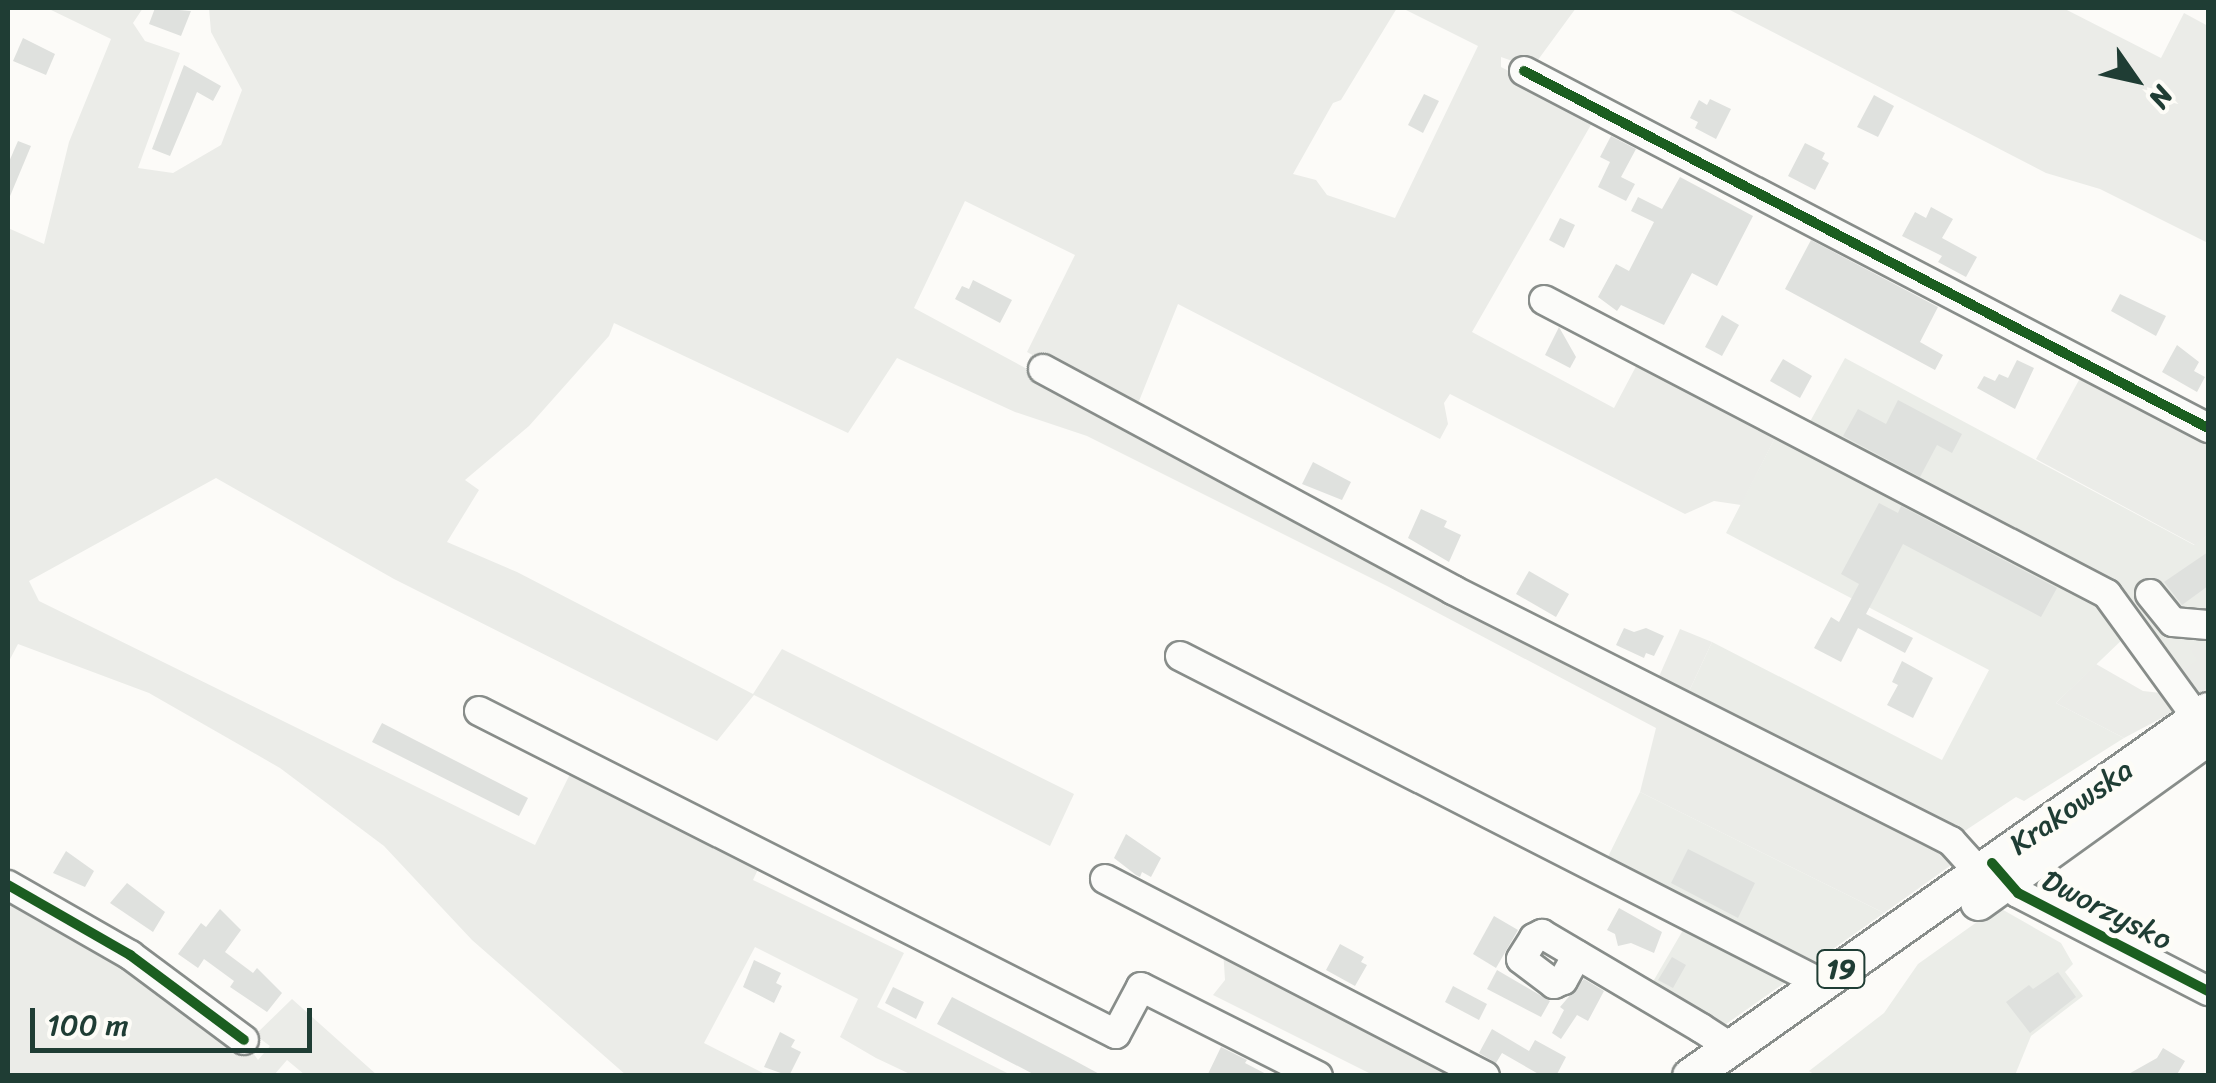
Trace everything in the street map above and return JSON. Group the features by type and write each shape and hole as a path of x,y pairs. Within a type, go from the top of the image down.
{"main road":[{"name":"Krakowska","path":"1690,1076 1728,1061 2205,722"},
{"name":"Krakowska","path":"1728,1061 1821,983 1992,872"}],"street":[{"path":"1524,70 2208,428"},
{"path":"1544,300 2107,594 2205,722"},
{"name":"Dworzysko","path":"1043,369 1453,590 1950,840 2045,908 2208,990"},
{"path":"2150,594 2173,622 2208,625"},
{"path":"1180,656 1821,983"},
{"path":"479,710 1116,1034 1141,988 1318,1076"},
{"path":"1105,880 1485,1076"},
{"path":"8,885 130,955 244,1040"},
{"path":"1578,955 1728,1061"}],"shaded area":[{"path":"47,8 143,8 133,23 145,41 180,53 138,168 173,173 221,145 242,90 211,32 209,8 1397,8 1341,100 1333,103 1293,174 1316,180 1327,195 1395,218 1478,46 1402,8 1576,8 1532,68 1501,57 1501,67 1596,116 1472,332 1614,408 1642,355 1780,428 1741,505 1714,501 1685,514 1450,394 1444,403 1448,424 1440,439 1178,304 1135,411 1027,352 1075,255 965,201 914,308 1246,487 1910,833 1954,863 1884,913 1640,792 1656,728 1387,586 1087,436 1015,412 897,358 848,433 614,323 609,336 529,426 465,480 479,490 447,542 517,572 753,694 782,649 1074,794 1050,846 754,695 717,741 394,579 216,478 29,581 39,601 535,845 572,770 760,865 753,880 904,953 877,1007 1011,1075 912,1075 876,1058 840,1037 858,999 755,947 704,1043 767,1075 626,1075 472,940 384,846 280,768 149,693 18,644 8,663 8,228 44,244 69,142 111,39"},
{"path":"1726,8 2063,8 2161,58 2184,13 2208,26 2208,243 2100,189 2046,173"},
{"path":"1845,358 2194,545 2208,535 2208,684 2191,697 2126,636 2056,703 2124,738 2024,801 2016,797 1954,838 1685,700 1712,642 1942,760 1989,670 1726,533 1780,428 1801,438"},
{"path":"2085,369 2208,435 2208,535 2195,545 2036,459"},
{"path":"1680,629 1712,642 1685,700 1657,681"},
{"path":"2198,642 2208,657 2208,688 2194,694 2180,672 2197,660 2189,647"},
{"path":"2096,664 2143,691 2161,693 2173,712 2124,738 2056,703"},
{"path":"1640,792 1884,913 1726,1024 1651,985 1686,925 1597,879"},
{"path":"8,894 244,1040 258,1060 270,1046 255,1035 292,999 377,1075 305,1075 287,1060 274,1075 8,1075"},
{"path":"1998,907 2061,943 2073,964 2065,972 2083,996 2031,1036 2015,1075 1817,1076 1809,1071 1884,1013 1918,964"},
{"path":"1223,949 1470,1075 1373,1075 1213,995 1225,980"}],"building":[{"path":"155,8 191,11 181,36 149,24"},
{"path":"23,38 55,54 46,75 13,61"},
{"path":"184,65 221,86 213,101 197,92 170,156 152,149"},
{"path":"1424,94 1439,101 1423,133 1408,125"},
{"path":"1874,95 1894,106 1878,137 1857,127"},
{"path":"1710,99 1731,109 1716,139 1695,128 1698,122 1690,118 1699,100 1707,105"},
{"path":"1611,136 1636,149 1621,177 1635,184 1626,201 1598,187 1610,162 1600,157"},
{"path":"18,141 31,146 8,201 8,164"},
{"path":"1805,143 1825,153 1822,159 1829,163 1815,190 1788,176"},
{"path":"1680,177 1753,216 1717,286 1692,273 1664,325 1621,305 1617,311 1598,297 1616,264 1629,271 1654,222 1631,211 1638,197 1662,209"},
{"path":"1931,207 1953,219 1942,238 1977,257 1966,277 1938,262 1942,256 1902,236 1915,212 1926,218"},
{"path":"1560,218 1575,225 1564,248 1549,240"},
{"path":"1811,240 1938,307 1920,342 1943,355 1935,370 1785,289"},
{"path":"973,280 1012,300 1000,323 955,299 962,286 969,289"},
{"path":"2120,294 2166,316 2156,336 2111,311"},
{"path":"1722,315 1739,325 1722,356 1705,347"},
{"path":"1559,327 1576,357 1570,368 1545,355"},
{"path":"2177,345 2199,362 2194,371 2205,377 2197,392 2162,372"},
{"path":"1783,359 1812,376 1800,398 1770,381"},
{"path":"2017,360 2034,368 2015,409 1977,388 1984,376 1995,381 1999,374 2008,378"},
{"path":"1898,400 1962,434 1952,453 1937,445 1920,477 1843,436 1858,409 1886,424"},
{"path":"1313,462 1351,482 1342,500 1302,484"},
{"path":"1879,503 1898,513 1901,506 2057,588 2041,617 1903,544 1866,614 1913,638 1905,653 1858,628 1841,662 1814,648 1831,617 1839,622 1859,584 1841,574"},
{"path":"1421,509 1447,521 1444,527 1461,535 1449,562 1408,538"},
{"path":"2208,552 2208,586 2182,605 2164,582"},
{"path":"1529,571 1569,594 1556,617 1516,594"},
{"path":"1624,628 1634,632 1646,628 1664,636 1654,656 1646,653 1644,658 1616,645"},
{"path":"1902,661 1933,678 1913,718 1887,705 1898,685 1892,682"},
{"path":"382,723 528,798 519,816 372,742"},
{"path":"1126,834 1161,858 1151,877 1142,872 1140,877 1136,875 1114,858"},
{"path":"1688,849 1755,883 1738,918 1671,883"},
{"path":"66,851 94,871 85,887 53,873"},
{"path":"127,883 165,912 153,932 110,903"},
{"path":"1619,908 1662,932 1654,953 1631,943 1618,946 1615,934 1607,930"},
{"path":"220,909 241,930 225,952 253,973 257,968 282,993 267,1012 230,987 234,981 204,959 198,968 178,954 201,923 206,927"},
{"path":"1494,916 1518,930 1496,968 1473,954"},
{"path":"1340,944 1364,957 1361,962 1367,965 1355,986 1326,970"},
{"path":"1672,957 1686,965 1673,988 1658,980"},
{"path":"754,960 781,973 776,983 782,986 774,1003 743,987"},
{"path":"1497,970 1550,1001 1541,1017 1487,989"},
{"path":"2058,972 2076,997 2030,1033 2006,1002 2029,985 2033,989"},
{"path":"1584,979 1604,991 1588,1021 1577,1015 1561,1039 1552,1033 1564,1010 1560,1007"},
{"path":"1453,986 1487,1004 1479,1020 1445,1002"},
{"path":"893,987 924,1002 916,1019 885,1003"},
{"path":"952,997 1103,1076 1037,1076 937,1024"},
{"path":"1492,1029 1529,1051 1535,1040 1566,1057 1556,1076 1542,1076 1502,1053 1496,1063 1479,1053"},
{"path":"780,1032 795,1040 791,1047 801,1052 789,1076 764,1067"},
{"path":"1221,1047 1247,1060 1245,1063 1270,1076 1207,1076"},
{"path":"2163,1048 2185,1061 2176,1076 2125,1076 2157,1058"}],"cycle path":[{"path":"1524,71 2208,428"},
{"path":"1992,863 2018,893 2208,991"},
{"path":"8,885 130,955 244,1040"}]}
